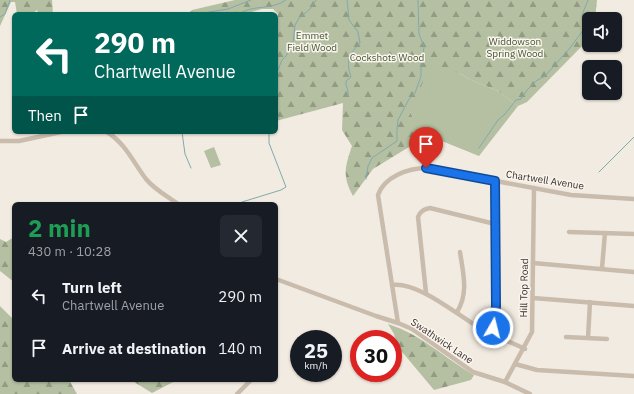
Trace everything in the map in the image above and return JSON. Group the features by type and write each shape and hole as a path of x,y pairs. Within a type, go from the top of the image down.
{"street":[{"path":"0,141 18,141 51,134"},
{"path":"109,134 126,148 147,179 157,190 175,202"},
{"name":"Chartwell Avenue","path":"398,322 378,195 386,182 404,172 418,168 458,173 571,195 634,200"},
{"path":"491,334 496,306 495,181"},
{"name":"Hill Top Road","path":"505,382 532,332 534,188"},
{"path":"426,294 418,217 419,213 425,208 430,208 495,224"},
{"path":"569,232 634,234"},
{"path":"602,268 605,233"},
{"path":"457,312 462,304 465,288 460,252"},
{"path":"533,263 634,272"},
{"name":"Swathwick Lane","path":"278,280 376,316 398,322 412,329 473,372 505,382 530,394"},
{"path":"392,285 397,284 426,294 491,334 524,349"},
{"path":"533,298 634,306"},
{"path":"588,338 590,302"},
{"path":"566,337 607,339"},
{"path":"515,364 537,370 634,376"},
{"path":"237,394 249,382"}],"green space":[{"path":"0,0 52,0 53,12 38,12 37,10 34,12 17,12 15,2 11,2 0,26"},
{"path":"235,0 597,0 596,12 582,12 582,46 527,102 518,106 498,91 471,80 459,73 410,111 418,129 409,147 373,169 353,196 346,177 346,166 352,146 342,130 343,103 278,120 278,12 273,9 262,9 251,12 190,12 192,10"},
{"path":"431,64 459,73 471,80 498,91 518,106 479,156 417,131 410,111"},
{"path":"214,147 221,165 211,168 204,151"},
{"path":"12,238 12,280 0,271 0,239 6,242"},
{"path":"0,306 12,318 12,382 70,382 77,394 0,394"},
{"path":"388,324 400,329 411,334 422,340 474,375 471,380 434,390 402,352 402,330 392,330"},
{"path":"134,382 173,382 152,393"}],"waterway":[{"path":"0,17 5,14 10,0"},
{"path":"209,12 228,9 251,0"},
{"path":"242,12 250,9 274,5 286,0"},
{"path":"278,70 282,60 293,43 295,25 299,18 310,9 316,0"},
{"path":"347,0 349,20 358,32 360,43 353,51 348,62 351,77 346,81 348,96"},
{"path":"366,179 368,166 372,158 397,141 398,120 409,99 415,93 421,76 421,64 424,47 419,34 418,0"},
{"path":"479,148 498,120 516,100 521,99 536,81 545,76 570,48 584,29 582,15 588,0"},
{"path":"182,134 185,154 191,168"},
{"path":"242,202 281,190 286,187 269,143 269,134"},
{"path":"599,172 634,137"}],"route":[{"path":"426,168 495,181 496,306 493,328"}],"park label":[{"name":"Emmet Field Wood","path":"312,40"},
{"name":"Widdowson Spring Wood","path":"515,46"},
{"name":"Cockshots Wood","path":"387,57"}]}
